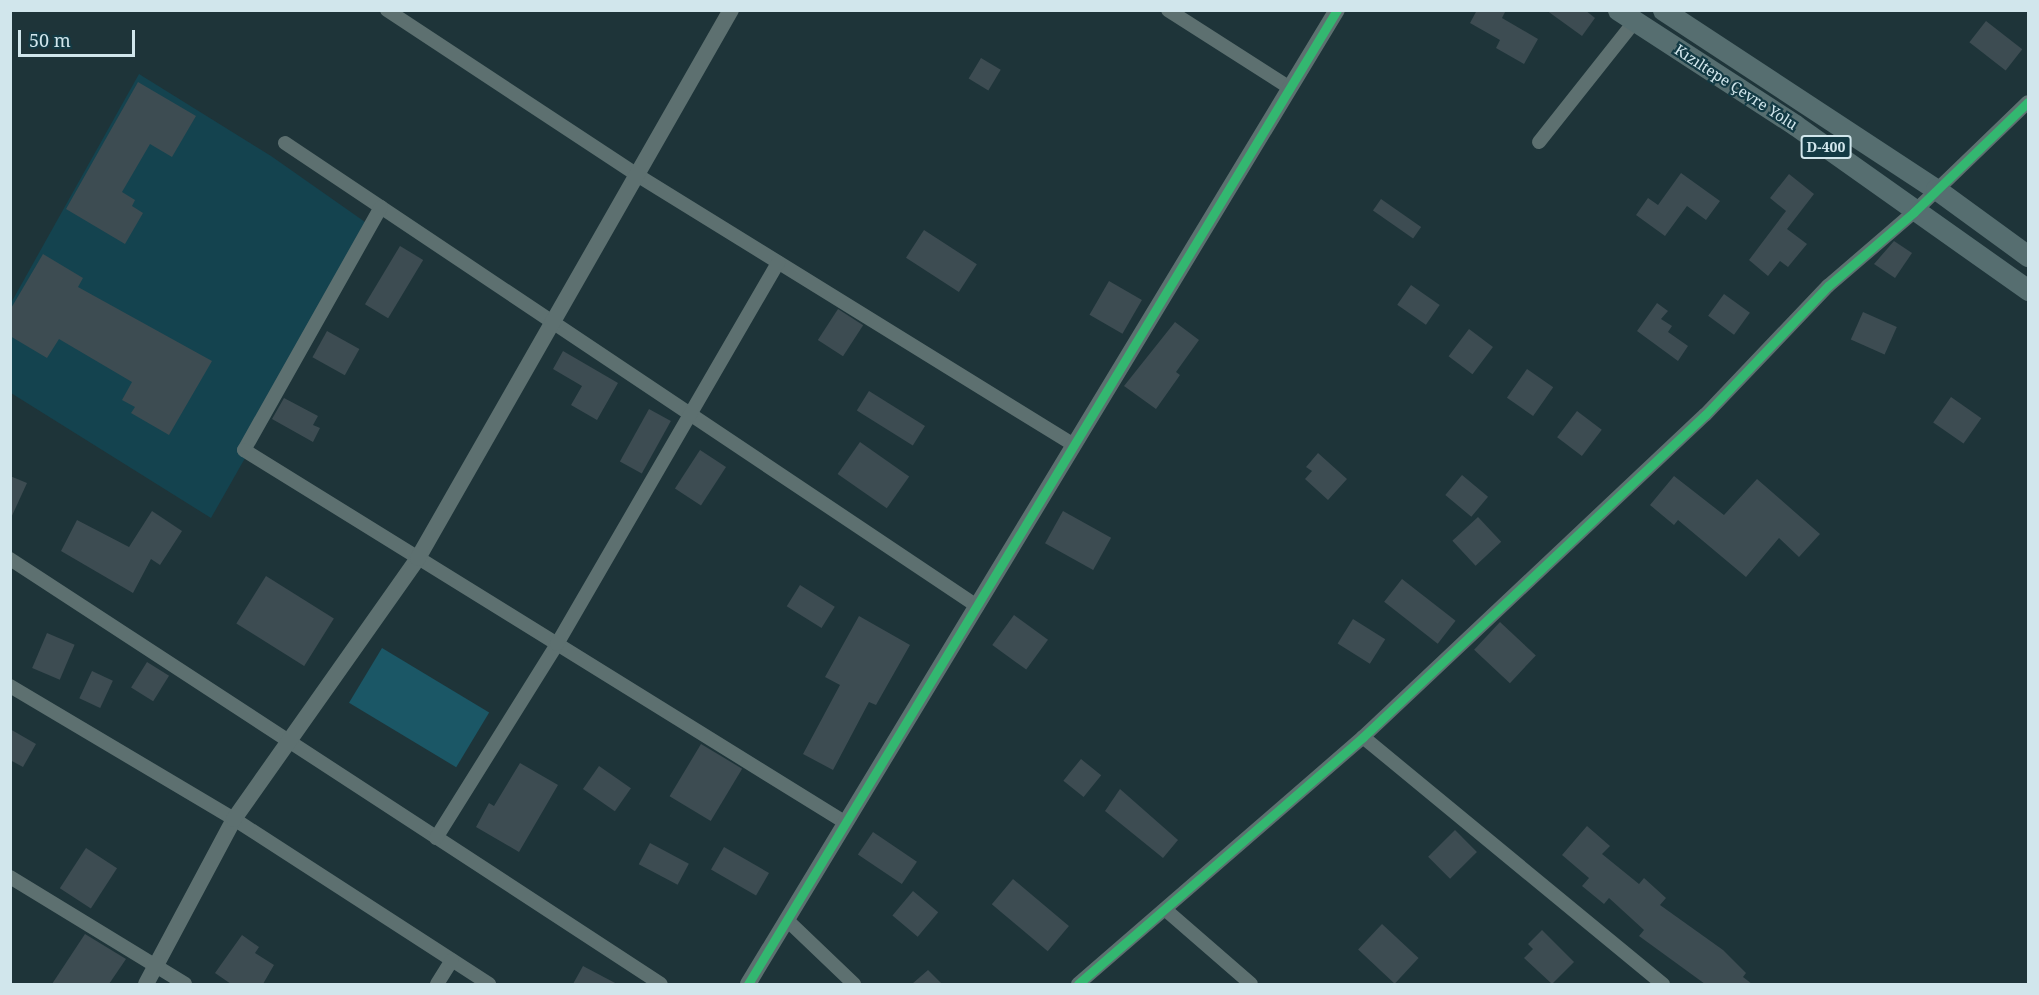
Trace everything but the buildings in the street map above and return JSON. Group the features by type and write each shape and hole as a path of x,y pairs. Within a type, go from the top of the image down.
{"highway":[{"name":"Kızıltepe Çevre Yolu","path":"1663,10 1936,189 2028,255"},
{"name":"Kızıltepe Çevre Yolu","path":"1627,16 1795,125 1914,212 2028,290"}],"street":[{"path":"387,10 637,175 1074,445"},
{"path":"146,984 158,967 234,819 418,558 731,10"},
{"path":"1168,10 1290,88"},
{"path":"748,984 1336,10"},
{"path":"1539,142 1627,16"},
{"path":"1078,984 1167,911 1363,737 1705,415 1828,286 1914,212 2028,102"},
{"path":"285,143 553,320 977,606"},
{"path":"381,207 244,450 846,823"},
{"path":"436,838 557,644 778,261"},
{"path":"10,559 289,744 661,984"},
{"path":"10,686 234,819 489,984"},
{"path":"1363,737 1663,984"},
{"path":"10,877 185,984"},
{"path":"1167,911 1251,984"},
{"path":"787,920 854,984"},
{"path":"437,984 452,960"}],"shaded area":[{"path":"139,74 271,156 375,229 211,518 11,393 11,303"},
{"path":"382,648 489,712 456,767 349,703"}],"cycle path":[{"path":"748,984 1337,10"},
{"path":"1078,984 1363,737 1705,415 1828,286 1914,212 2028,102"}]}
